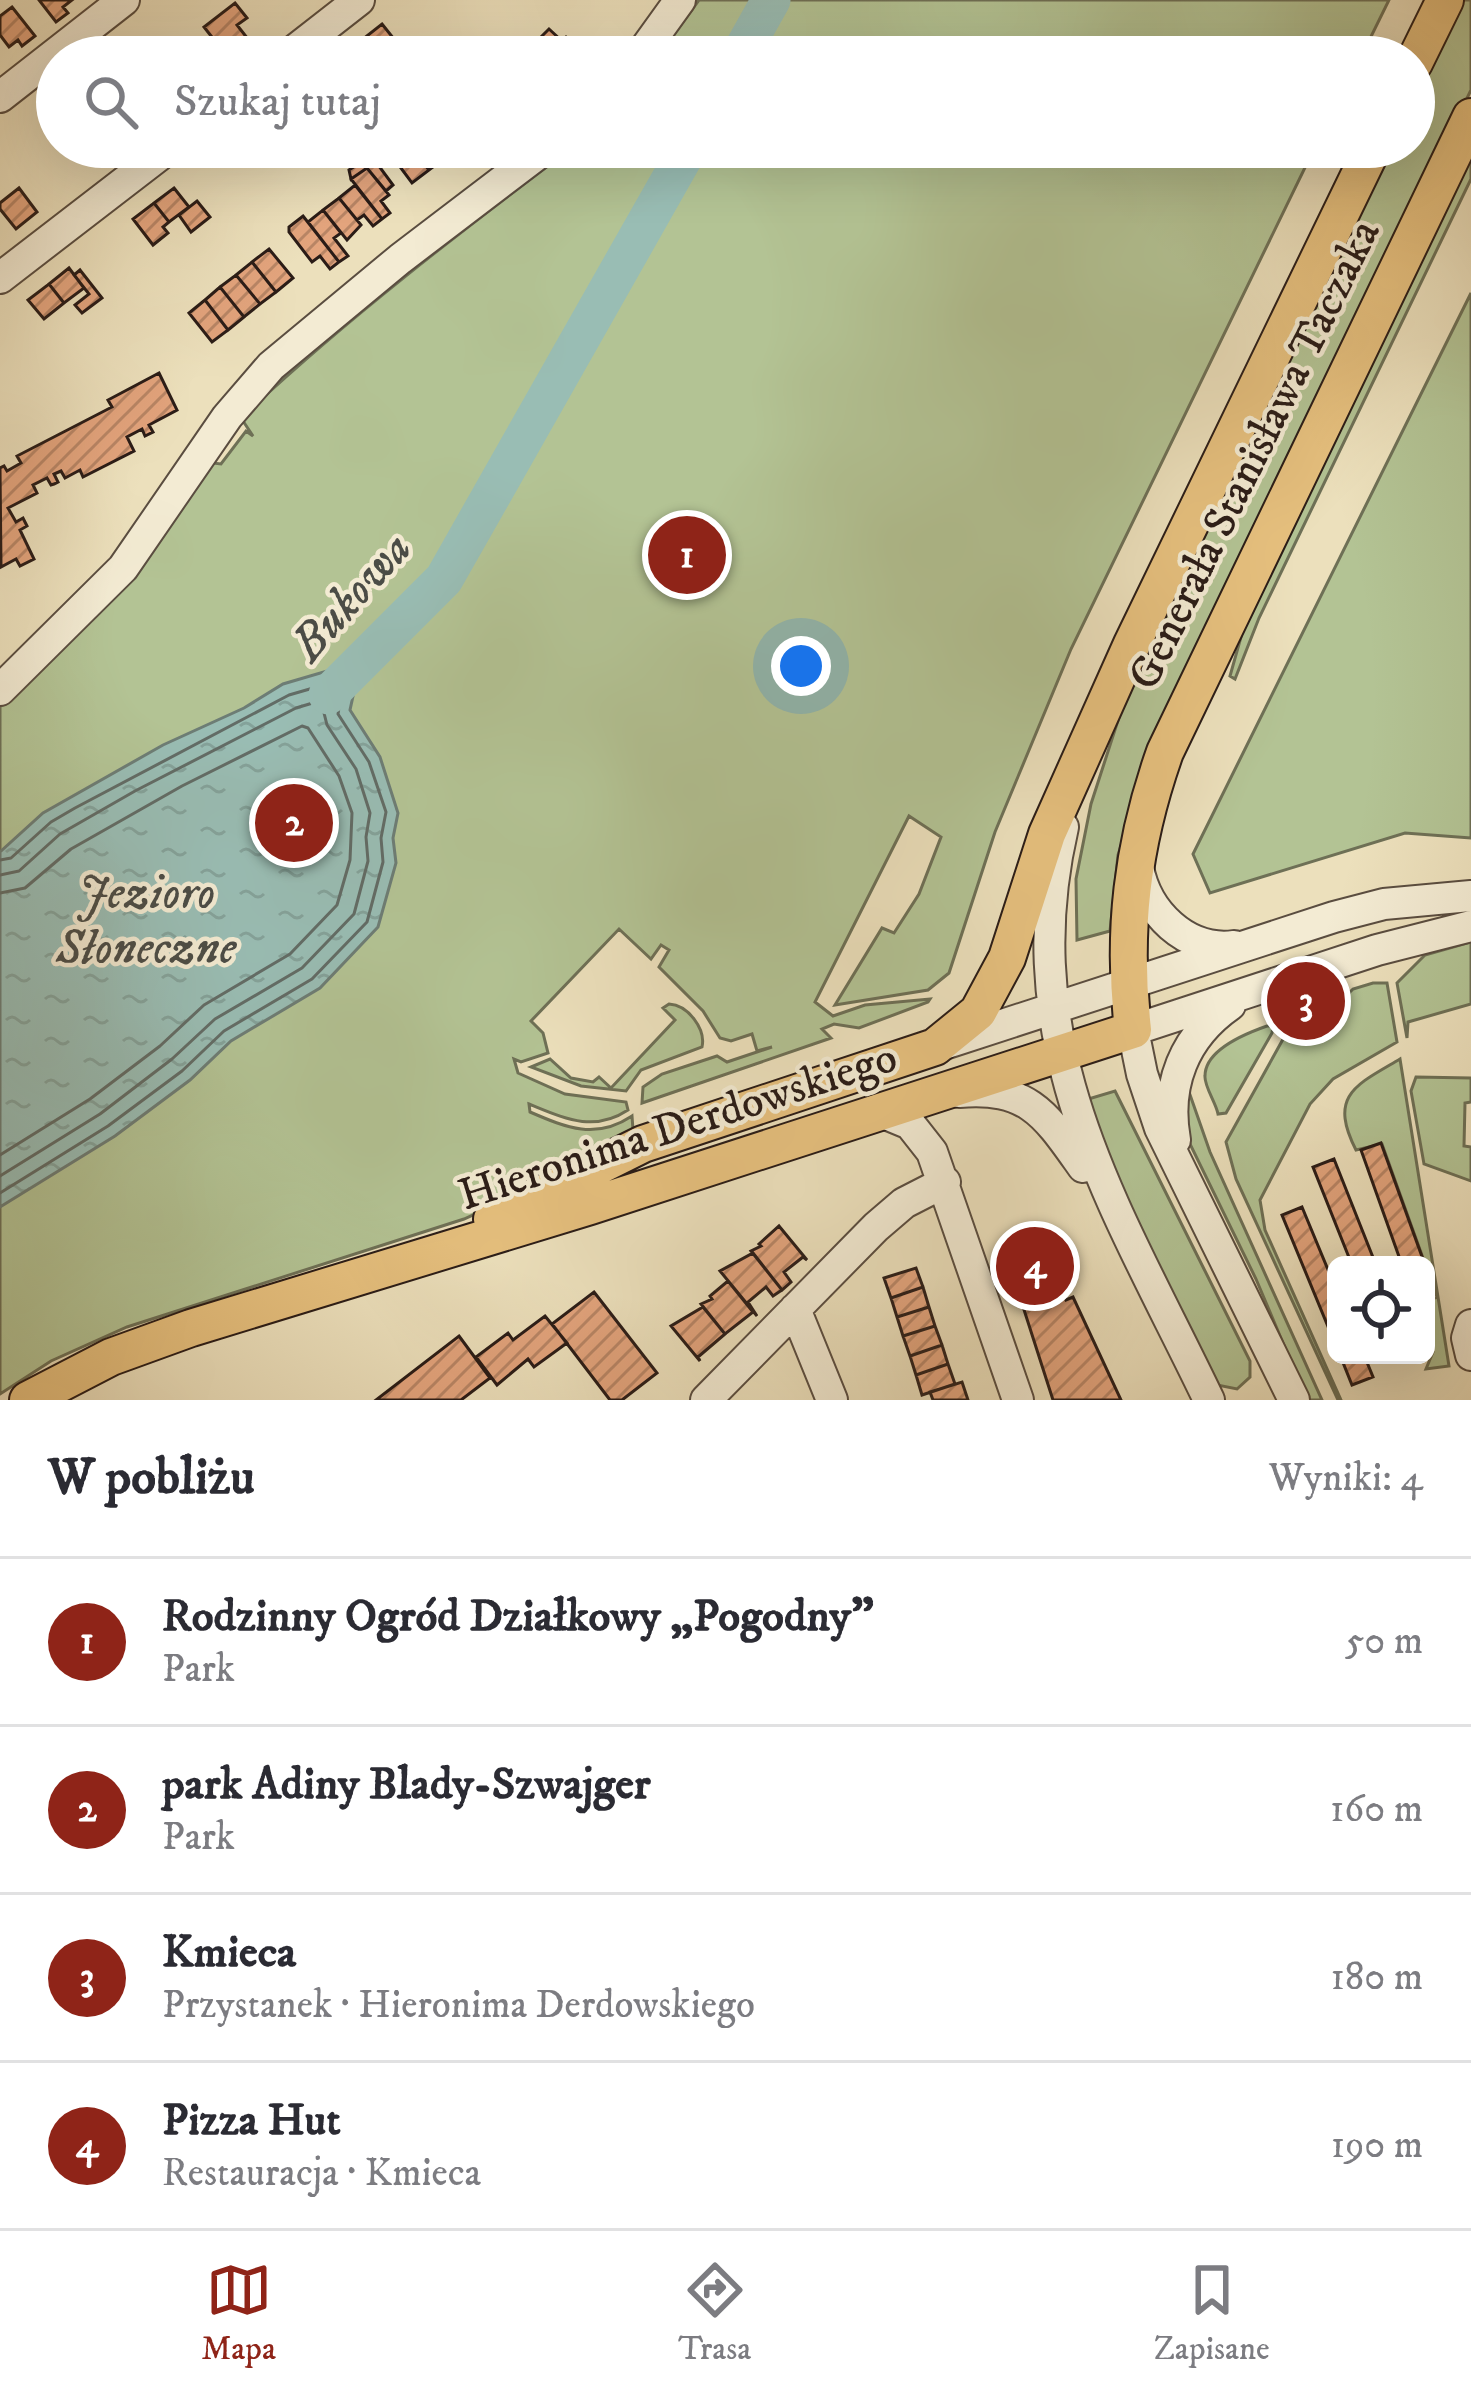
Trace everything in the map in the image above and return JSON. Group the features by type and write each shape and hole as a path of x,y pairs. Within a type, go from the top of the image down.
{"main road":[{"path":"1427,36 1444,0"},
{"name":"Generała Stanisława Taczaka","path":"1128,984 1127,928 1138,840 1171,738 1471,117"},
{"name":"Generała Stanisława Taczaka","path":"935,1047 971,1020 994,986 1047,833 1132,644 1363,168"},
{"path":"1128,984 1133,1030"},
{"name":"Hieronima Derdowskiego","path":"28,1400 110,1357 1133,1030"},
{"name":"Hieronima Derdowskiego","path":"321,1287 488,1220 643,1144 935,1047"}],"street":[{"path":"78,36 124,0"},
{"path":"313,36 359,0"},
{"path":"654,36 680,0"},
{"path":"0,97 36,69"},
{"path":"0,278 143,168"},
{"path":"0,690 123,568 255,382 400,259 519,168"},
{"name":"Generała Stanisława Taczaka","path":"1055,1008 1054,878 1067,813 1091,742"},
{"name":"Generała Stanisława Taczaka","path":"1138,840 1141,885 1160,916 1209,946 1246,945"},
{"name":"Hieronima Derdowskiego","path":"935,1047 1384,904 1471,896"},
{"name":"Hieronima Derdowskiego","path":"1133,1030 1377,950 1471,926"},
{"path":"1184,1180 1172,1118 1177,1073 1210,1020 1256,989"},
{"path":"1055,1008 1084,1139 1209,1400"},
{"path":"1133,1030 1146,1089 1184,1180 1294,1400"},
{"path":"933,1095 988,1092 1028,1102 1059,1131 1117,1216"},
{"path":"881,1112 919,1133 945,1182 1018,1400"},
{"path":"706,1400 890,1214 945,1182"},
{"path":"795,1309 832,1400"},
{"path":"1471,1324 1467,1338 1471,1355"}],"green space":[{"path":"699,0 1389,0 1371,36 672,36"},
{"path":"1462,0 1471,0 1471,90 1435,164 1435,56"},
{"path":"1471,152 1471,179 1259,618 1235,679 1230,676 1248,612"},
{"path":"546,168 1305,168 1071,649 995,832 949,973 928,990 835,1005 882,928 894,933 919,894 941,837 909,816 815,1002 833,1016 865,1005 930,999 928,1002 859,1028 834,1024 822,1029 831,1038 642,1103 643,1087 662,1074 717,1056 727,1062 772,1047 757,1051 752,1034 731,1041 720,1038 703,1011 659,967 669,950 661,945 651,959 619,929 531,1021 543,1033 548,1053 521,1062 514,1059 518,1073 565,1094 626,1102 628,1110 591,1122 529,1104 530,1112 569,1127 594,1130 632,1116 633,1130 464,1219 127,1327 51,1361 0,1394 0,707 78,631 213,463 221,464 246,431 253,436 241,418 445,245"},
{"path":"1381,168 1433,168 1151,750 1118,855 1110,931 1077,940 1076,879 1091,804 1123,705"},
{"path":"1471,293 1471,838 1405,833 1210,893 1193,854"},
{"path":"1471,942 1471,1004 1408,1022 1407,1038 1397,983 1425,955"},
{"path":"1373,983 1387,983 1397,1042 1333,1079 1310,1104 1260,1200 1265,1230 1338,1400 1236,1179 1226,1142 1292,1023"},
{"path":"669,1004 694,1019 702,1047 641,1070 626,1091 581,1086 531,1067 550,1059 571,1078 593,1082 599,1077 611,1088 675,1020 663,1008"},
{"path":"1273,1026 1272,1033 1226,1113 1218,1114 1205,1080 1207,1066 1219,1050"},
{"path":"1400,1059 1431,1256 1422,1256 1382,1144 1356,1150 1348,1131 1346,1104 1371,1076"},
{"path":"1416,1077 1471,1078 1464,1146 1471,1147 1471,1181 1424,1164 1411,1091"},
{"path":"1188,1089 1210,1152 1322,1400 1307,1400 1256,1279 1189,1142 1183,1122"},
{"path":"1115,1091 1250,1361 1250,1377 1237,1389 1217,1385 1109,1173 1085,1100"},
{"path":"1435,1278 1449,1366 1426,1369 1435,1364"}],"water":[{"name":"Jezioro Słoneczne","path":"360,658 367,667 357,678 350,710 380,757 398,813 393,838 396,863 378,927 320,988 231,1041 190,1080 115,1136 0,1207 0,852 43,813 163,745 244,708 283,684 327,671 340,673"}],"building":[{"path":"39,0 72,0 63,7 68,13 56,22"},
{"path":"235,3 247,18 237,25 246,36 211,36 204,27"},
{"path":"12,7 35,36 22,46 18,40 9,47 0,35 0,16"},
{"path":"382,24 392,36 367,36"},
{"path":"352,168 367,168 351,179"},
{"path":"367,168 380,168 393,185 386,191"},
{"path":"367,168 389,195 381,201 390,213 382,219 351,179"},
{"path":"401,168 427,168 429,170 412,183"},
{"path":"355,185 382,219 373,226 364,215 357,220 339,198"},
{"path":"19,188 37,212 16,229 0,203"},
{"path":"174,188 189,207 169,222 154,203"},
{"path":"339,198 361,225 347,240 323,210"},
{"path":"197,201 210,217 191,232 179,215"},
{"path":"154,203 169,222 163,227 168,233 153,245 133,219"},
{"path":"323,210 341,233 334,238 348,256 339,262 308,222"},
{"path":"303,216 339,262 330,269 320,256 312,262 289,232"},
{"path":"269,249 293,278 276,292 252,262"},
{"path":"252,262 276,292 260,304 236,275"},
{"path":"69,268 84,288 64,303 49,284"},
{"path":"80,270 102,298 82,313 75,305 89,294 74,275"},
{"path":"236,275 260,304 244,317 220,287"},
{"path":"49,284 64,303 44,319 28,300"},
{"path":"220,287 244,317 228,330 205,300"},
{"path":"205,300 228,330 212,342 189,313"},
{"path":"159,373 177,410 149,425 153,432 145,436 142,429 127,437 134,451 83,477 80,470 65,478 61,471 54,474 58,482 54,484 47,478 33,485 37,493 8,508 16,522 23,518 27,526 20,530 34,559 20,566 16,559 1,567 0,468 7,471 21,463 17,456 112,407 108,400"},
{"path":"1381,1143 1422,1256 1399,1256 1361,1150"},
{"path":"1334,1159 1372,1256 1348,1256 1313,1167"},
{"path":"1302,1207 1327,1267 1327,1324 1282,1215"},
{"path":"779,1226 807,1260 803,1257 784,1272 791,1282 782,1290 751,1251"},
{"path":"1049,1247 1066,1300 1073,1297 1121,1400 1053,1400 1008,1260"},
{"path":"753,1253 782,1290 773,1296 766,1287 748,1302 757,1316 720,1271"},
{"path":"916,1268 923,1287 891,1298 884,1278"},
{"path":"728,1281 753,1312 725,1334 701,1304"},
{"path":"923,1287 929,1307 897,1317 891,1298"},
{"path":"594,1292 657,1373 622,1400 610,1400 552,1324"},
{"path":"703,1307 725,1334 698,1357 700,1361 671,1326"},
{"path":"929,1307 935,1326 903,1336 897,1317"},
{"path":"545,1316 567,1343 534,1367 528,1359 497,1385 476,1357 508,1333 513,1340"},
{"path":"935,1326 942,1345 910,1356 903,1336"},
{"path":"459,1336 490,1378 461,1400 376,1400"},
{"path":"942,1345 948,1364 916,1375 910,1356"},
{"path":"948,1364 955,1384 922,1395 916,1375"},
{"path":"1344,1364 1368,1364 1373,1377 1352,1385"},
{"path":"962,1382 968,1400 933,1400 930,1392"}],"waterway":[{"name":"Bukowa","path":"751,36 771,0"},
{"name":"Bukowa","path":"328,695 444,579 677,168"}],"place":[{"name":"Rodzinny Ogród Działkowy „Pogodny”","path":"687,555"},
{"name":"park Adiny Blady-Szwajger","path":"294,823"},
{"name":"Kmieca","path":"1306,1001"},
{"name":"Pizza Hut","path":"1035,1266"}]}
